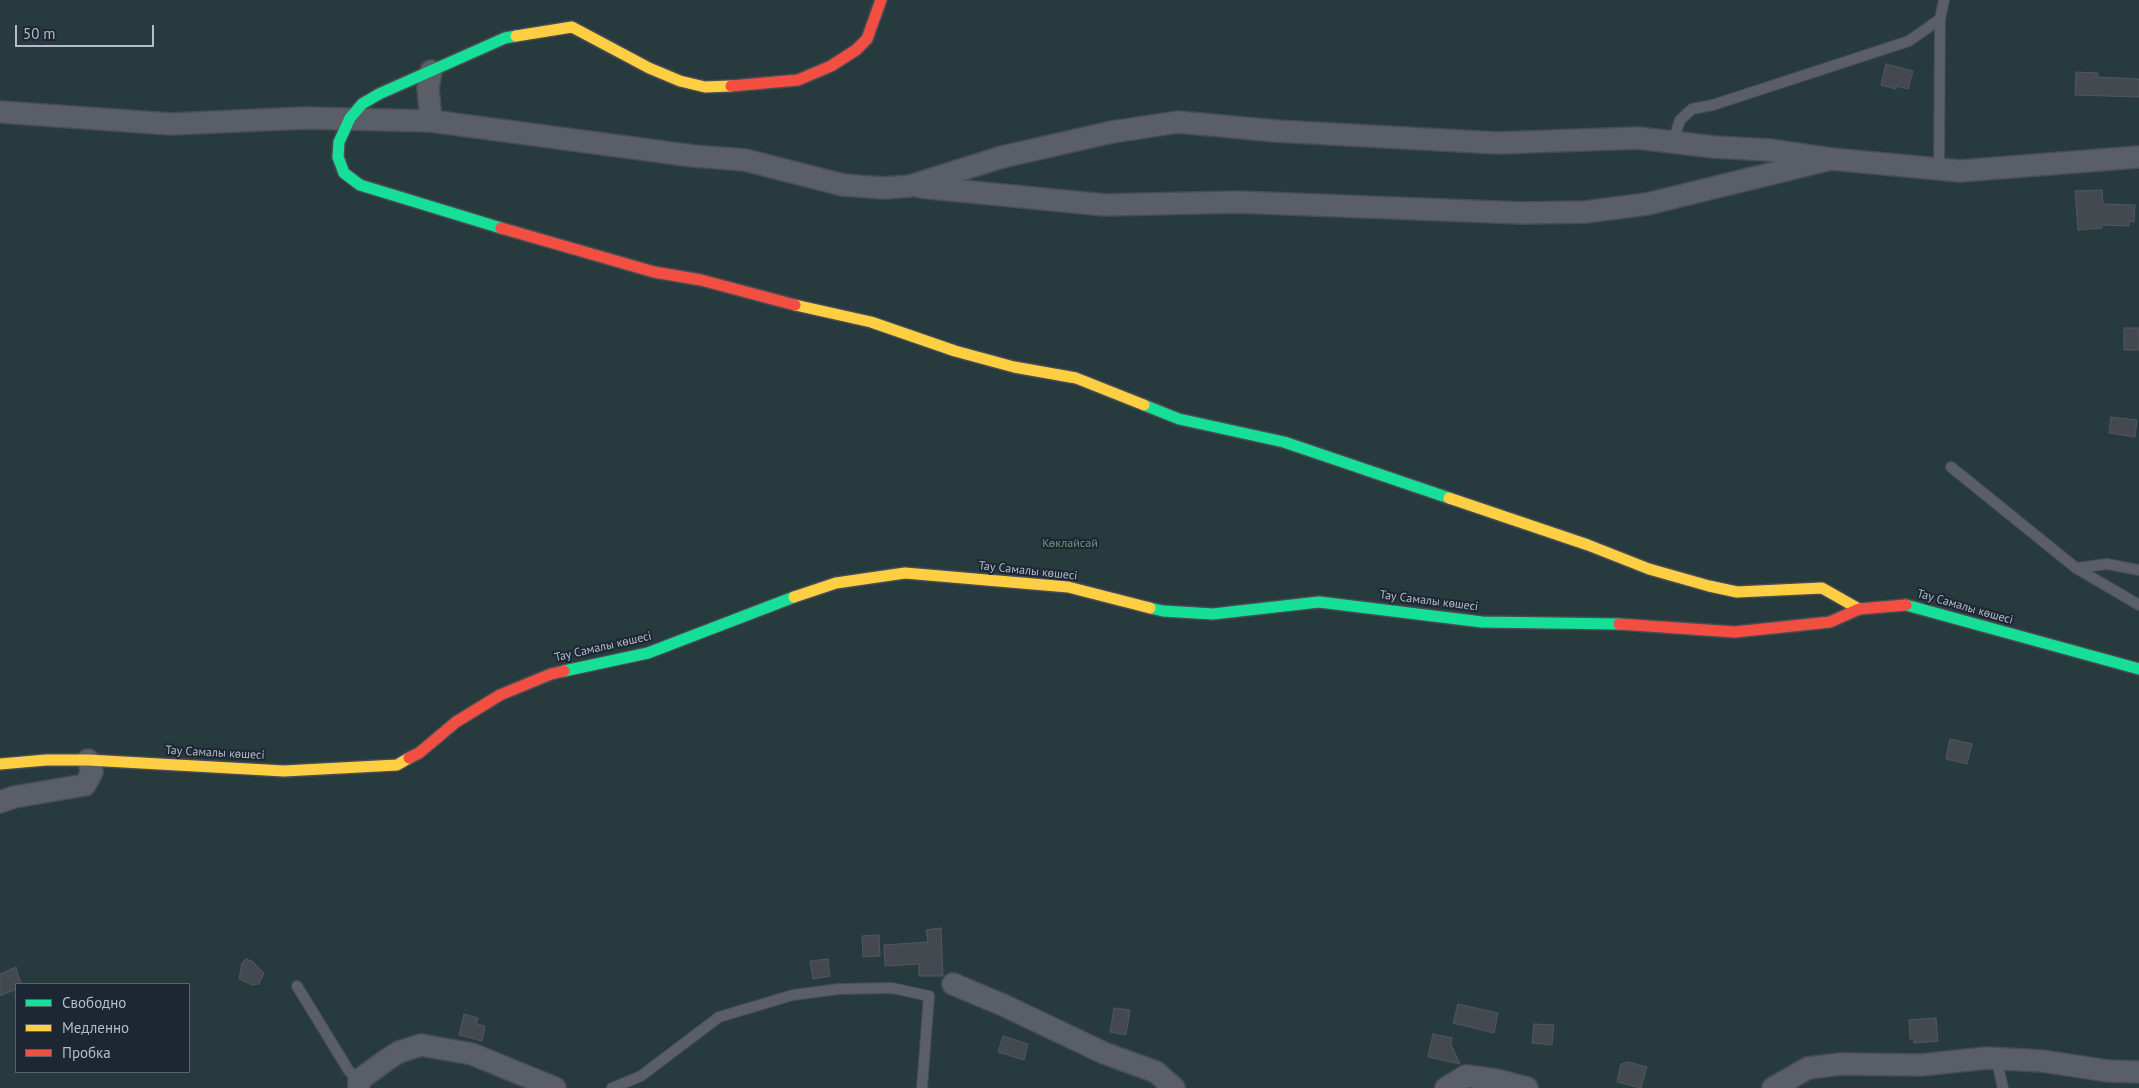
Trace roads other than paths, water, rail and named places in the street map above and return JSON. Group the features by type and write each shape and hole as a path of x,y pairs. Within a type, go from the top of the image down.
{"street":[{"path":"881,0 867,39 856,50 831,66 798,80 742,86 705,87 680,81 648,68 572,27 505,38 379,94 362,104 350,118 339,142 338,157 344,173 360,184 468,219 654,272 701,280 784,303 871,322 955,351 1014,368 1076,378 1179,419 1284,442 1588,545 1649,569 1709,586 1737,592 1822,588 1859,609"},
{"path":"431,71 428,88 431,121"},
{"path":"0,112 171,124 350,118 431,121 693,156 745,160 843,185 910,186 1105,205 1237,202 1522,213 1585,212 1647,204 1831,159"},
{"path":"910,186 1002,156 1112,132 1178,122 1276,131 1497,142 1638,138 1673,140 1714,147 1769,150 1831,159 1960,172 2139,157"},
{"name":"Тау Самалы көшесі","path":"0,764 46,760 88,760 284,771 333,770 397,765 419,753 456,722 500,695 551,674 648,653 778,602 836,583 905,573 1068,587 1163,611 1213,614 1318,602 1482,622 1624,624 1735,632 1830,622 1859,609 1903,604 2139,669"},
{"path":"0,802 14,797 85,785 92,772 88,760"},
{"path":"953,984 1002,1004 1104,1053 1156,1072 1174,1088"},
{"path":"359,1084 399,1052 421,1045 472,1054 555,1088"},
{"path":"1773,1088 1808,1068 1841,1064 1921,1065 1996,1058 2042,1061 2108,1071 2139,1072"},
{"path":"1446,1088 1466,1076 1497,1080 1527,1088"}],"lane":[{"path":"1939,169 1940,19 1944,0"},
{"path":"1673,140 1680,120 1692,109 1723,102 1909,41 1940,19"},
{"path":"1951,467 2076,568 2139,605"},
{"path":"2076,568 2107,564 2139,570"},
{"path":"297,986 359,1084"},
{"path":"612,1088 641,1076 670,1056 719,1016 793,995 839,989 892,988 929,996 922,1088"},
{"path":"1996,1058 2003,1088"}],"park label":[{"name":"Көклайсай","path":"1070,544"}]}
